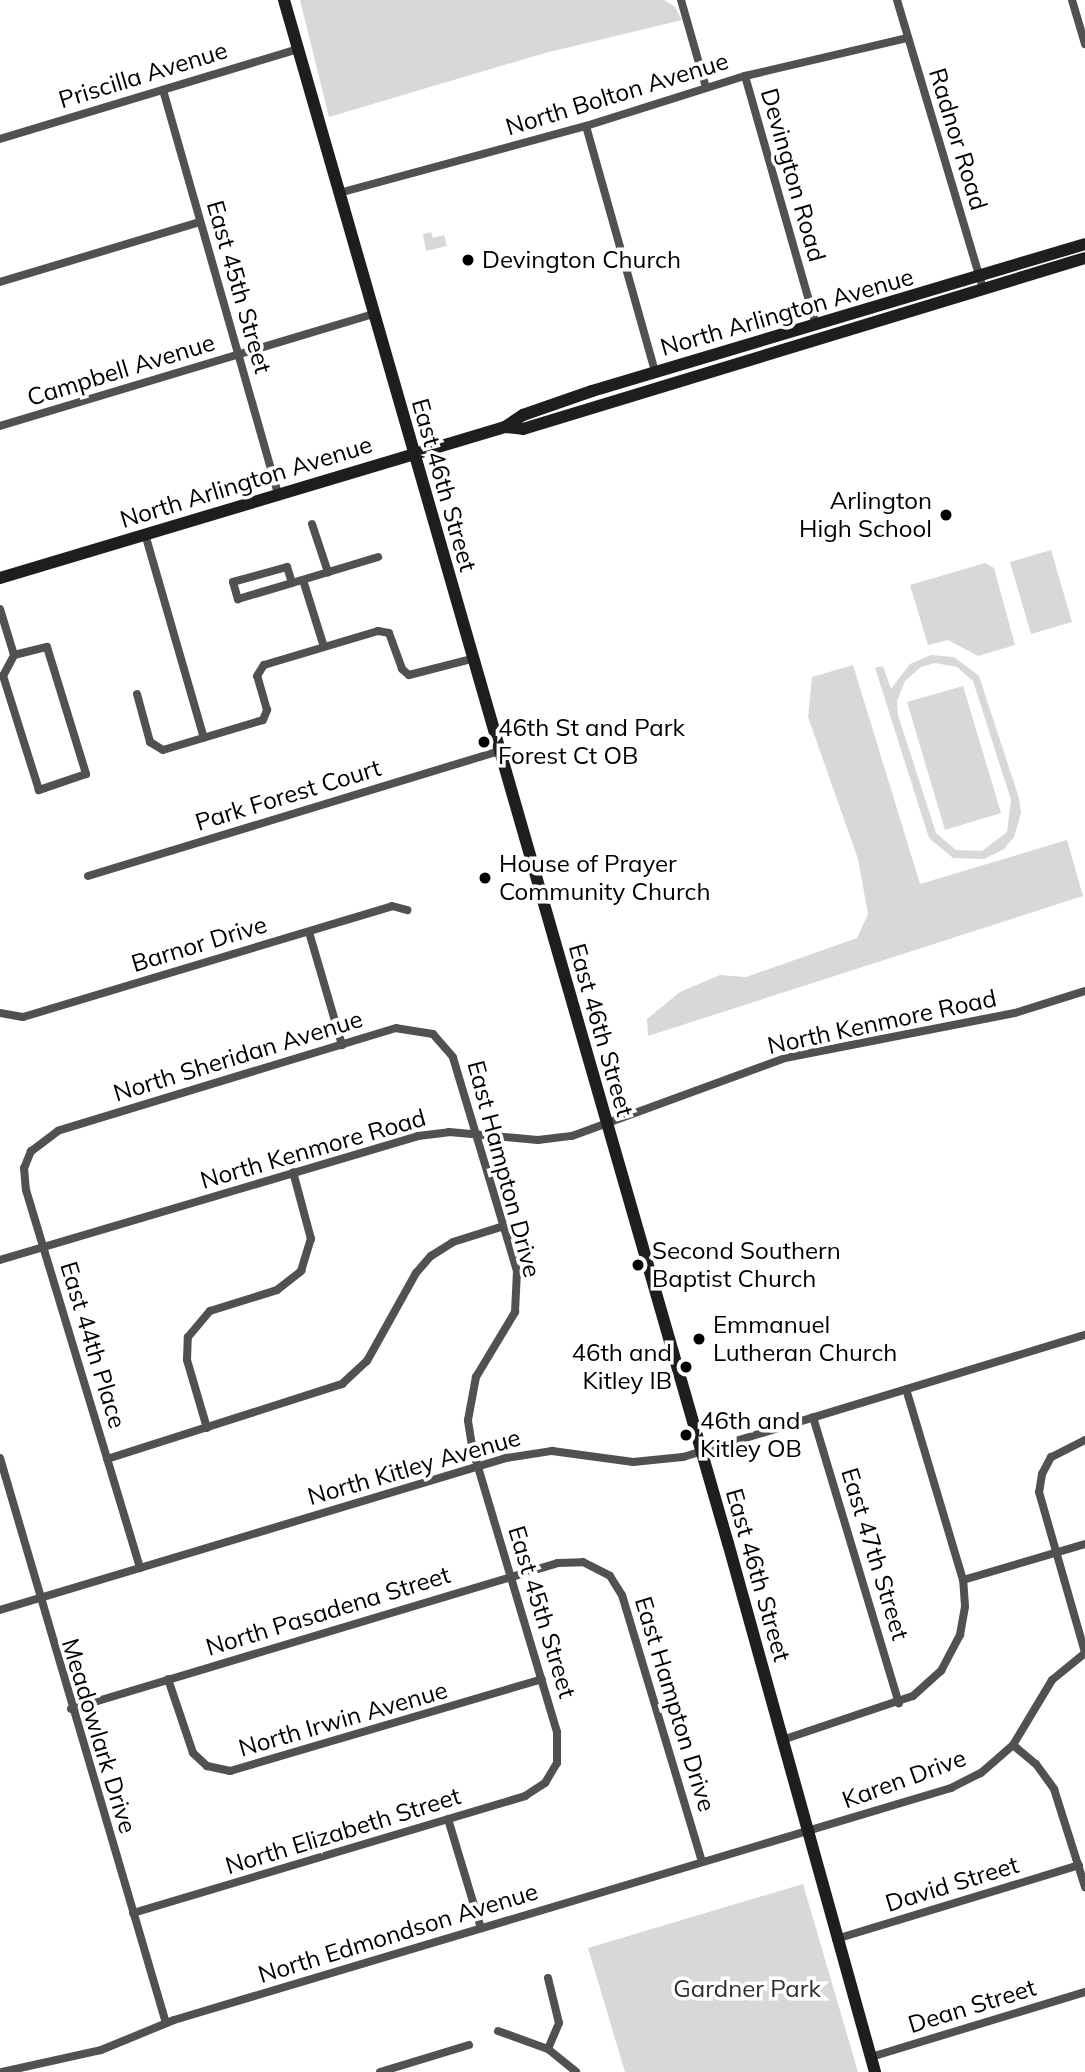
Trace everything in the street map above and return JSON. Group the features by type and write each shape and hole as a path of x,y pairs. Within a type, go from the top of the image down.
{"main road":[{"name":"East 46th Street","path":"284,0 701,1452 875,2072"},
{"name":"North Arlington Avenue","path":"505,427 523,429 982,283 1085,244"},
{"name":"North Arlington Avenue","path":"0,578 505,427 551,404 655,372 816,325 1085,258"}],"street":[{"path":"681,0 706,88"},
{"name":"Radnor Road","path":"897,0 982,283"},
{"path":"1072,0 1085,44"},
{"name":"North Bolton Avenue","path":"339,193 586,126 745,76 907,38"},
{"name":"Priscilla Avenue","path":"0,139 298,49"},
{"name":"Devington Road","path":"745,76 816,325"},
{"name":"East 45th Street","path":"163,90 278,495"},
{"path":"586,126 655,372"},
{"path":"0,282 200,222"},
{"name":"Campbell Avenue","path":"0,426 373,314"},
{"path":"312,524 328,572"},
{"path":"145,534 204,738"},
{"path":"292,583 287,566 233,582 238,599 303,580 378,557"},
{"path":"303,580 324,647"},
{"path":"0,609 14,655 2,680 36,787 40,790 83,778 86,771 49,650 43,646 14,655"},
{"path":"136,694 156,749 204,738 265,717 267,710 257,676 262,666 324,647 386,631 393,638 402,669 413,676 472,659"},
{"name":"Park Forest Court","path":"88,876 499,751"},
{"name":"Barnor Drive","path":"1,1014 23,1017 392,906 408,910"},
{"path":"309,932 342,1045"},
{"name":"North Kenmore Road","path":"0,1260 418,1136 477,1135 546,1139 607,1126 785,1058 1015,1013 1085,991"},
{"name":"North Sheridan Avenue","path":"44,1137 402,1027 426,1030 442,1041"},
{"name":"East Hampton Drive","path":"442,1041 453,1057 517,1271 518,1298 512,1320 484,1360 471,1395 469,1428 478,1466"},
{"name":"East 44th Place","path":"44,1137 29,1154 24,1175 43,1247 140,1568"},
{"path":"206,1428 187,1360 188,1337 206,1313 277,1290 301,1271 311,1239 293,1172"},
{"path":"107,1459 342,1384 371,1354 416,1273 431,1256 453,1242 504,1226"},
{"name":"North Kitley Avenue","path":"0,1610 478,1466 537,1452 637,1462 701,1452 1085,1335"},
{"path":"782,1740 899,1703 930,1682 951,1656 963,1621 963,1580 906,1389"},
{"name":"East 47th Street","path":"813,1417 899,1703"},
{"path":"1085,1440 1059,1450 1045,1467 1040,1496 1085,1653"},
{"name":"Meadowlark Drive","path":"0,1458 38,1598 166,2022"},
{"name":"East 45th Street","path":"478,1466 558,1735 554,1770"},
{"path":"963,1580 1085,1544"},
{"name":"North Pasadena Street","path":"71,1709 568,1561 597,1567"},
{"name":"East Hampton Drive","path":"597,1567 613,1579 622,1595 702,1861"},
{"name":"Karen Drive","path":"806,1833 958,1785 1013,1745 1052,1680 1085,1653"},
{"name":"North Irwin Avenue","path":"168,1679 193,1753 207,1766 230,1771 542,1679"},
{"path":"1013,1745 1036,1763 1054,1789 1085,1887"},
{"name":"North Elizabeth Street","path":"133,1913 529,1795 554,1770"},
{"path":"448,1819 481,1928"},
{"name":"North Edmondson Avenue","path":"2,2072 101,2050 166,2022 702,1861 806,1833"},
{"name":"David Street","path":"836,1939 1079,1865"},
{"path":"548,1978 559,2022 548,2049"},
{"name":"Dean Street","path":"871,2057 1085,1992"},
{"path":"499,2031 548,2049 576,2072"},
{"path":"380,2072 400,2069 469,2045"}],"green space":[{"path":"300,0 664,0 675,7 682,20 545,53 329,117"},
{"path":"431,232 433,238 444,235 447,246 426,251 423,234"},
{"path":"1051,550 1072,622 1031,634 1010,562"},
{"path":"985,563 994,568 1015,645 978,656 948,640 928,645 910,585"},
{"path":"931,655 954,657 979,676 1019,798 1021,813 1014,837 1004,849 984,859 953,858 929,838 875,668 883,666 891,689 910,664","holes":["935,663 957,667 973,681 1011,800 1007,832 982,851 956,850 936,833 898,715 897,701 905,681 921,667"]},
{"path":"853,665 920,884 1067,840 1083,896 648,1036 647,1019 680,992 720,975 746,977 857,938 868,914 858,859 808,717 812,677"},
{"path":"963,686 1001,813 945,830 907,702"},
{"name":"Gardner Park","path":"803,1884 858,2072 625,2072 588,1948"}],"place":[{"name":"Devington Church","path":"468,260"},
{"name":"Arlington High School","path":"946,515"},
{"name":"46th St and Park Forest Ct OB","path":"484,742"},
{"name":"House of Prayer Community Church","path":"485,878"},
{"name":"Second Southern Baptist Church","path":"638,1265"},
{"name":"Emmanuel Lutheran Church","path":"699,1339"},
{"name":"46th and Kitley IB","path":"686,1367"},
{"name":"46th and Kitley OB","path":"686,1435"}]}
